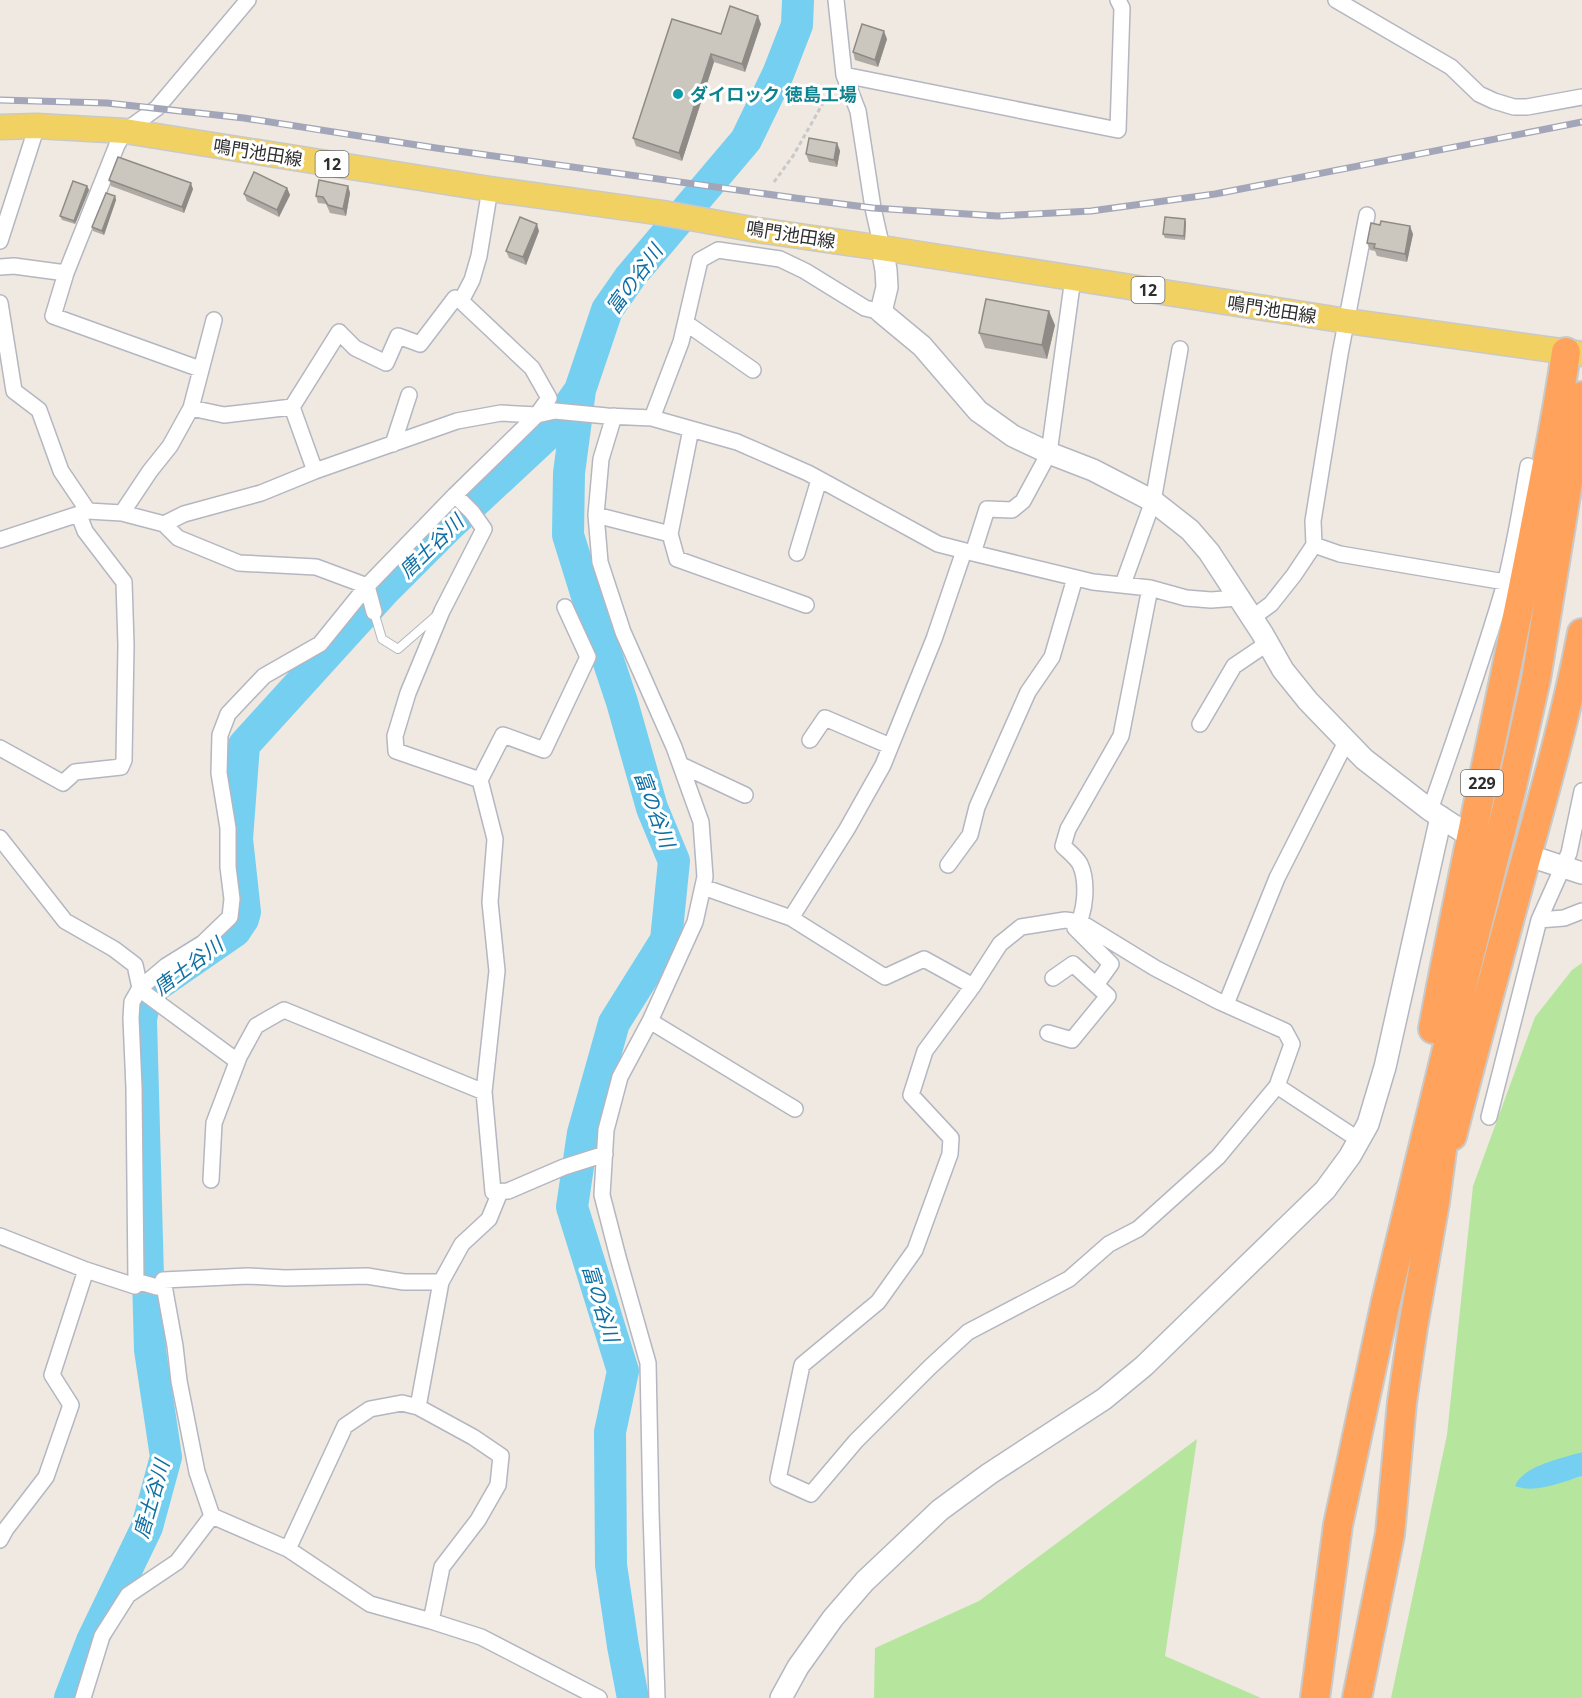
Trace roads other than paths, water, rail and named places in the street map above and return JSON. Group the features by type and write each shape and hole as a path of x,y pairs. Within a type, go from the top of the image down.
{"highway":[{"name":"229","path":"1406,1215 1427,1062 1447,953 1526,575 1561,391 1574,353"},
{"path":"1315,1698 1338,1525 1406,1215 1511,791 1544,680 1582,396"},
{"path":"1357,1698 1390,1534 1402,1402 1447,1117 1544,680 1582,497"},
{"path":"1435,1202 1545,797 1582,633"}],"main road":[{"name":"鳴門池田線","path":"0,127 37,126 125,131 1347,321 1574,353"}],"street":[{"path":"200,369 52,316 66,273 117,145 125,131 157,108 248,0"},
{"path":"836,0 844,75 858,111 873,208 886,270 887,287 881,312"},
{"path":"844,75 1118,130 1122,8 1118,0"},
{"path":"1336,0 1451,67 1479,94 1494,101 1514,107 1527,107 1582,97"},
{"path":"1,231 37,126"},
{"path":"461,301 472,280 479,256 490,189"},
{"path":"1252,618 1271,604 1294,576 1314,545 1313,521 1340,354 1367,215"},
{"path":"652,418 681,342 700,260 718,250 780,259 804,271 865,308 881,312 922,346 978,411 1013,436 1093,470 1153,501 1190,530 1209,552 1283,670 1308,701 1364,759 1462,831"},
{"path":"0,267 14,266 66,273"},
{"path":"791,918 847,829 883,765 987,509 1012,510 1023,501 1049,453 1073,278"},
{"path":"292,407 339,332 355,348 386,363 398,336 420,344 455,298 461,301 532,368 549,398 537,415 320,644 264,676 228,714 220,735 219,774 228,828 228,867 232,899 230,917 203,943 166,966 147,995 132,1002 134,1088 150,1284 175,1346 179,1381 196,1472 212,1516 288,1549 370,1604 481,1637 598,1698"},
{"path":"0,303 14,391 39,410 61,471 83,513 85,531 124,582 126,645 124,760 121,767 75,772 63,783 0,748"},
{"path":"122,513 170,446 190,408 214,320"},
{"path":"686,323 753,370"},
{"path":"1123,584 1153,501 1180,348"},
{"path":"393,444 409,395"},
{"path":"190,408 224,415 292,407"},
{"path":"292,407 315,471"},
{"path":"164,524 184,514 261,493 315,471 457,421 501,413 537,415 555,411 652,418 736,441 819,480 938,544 1093,582 1150,588 1185,598 1211,600 1238,598"},
{"path":"611,416 601,459 596,514 600,562 623,632 674,747 701,822 705,877 695,922 650,1021 620,1077 606,1130 604,1154 602,1196 648,1363 657,1698"},
{"path":"691,429 670,534 677,559 806,605"},
{"path":"781,1698 798,1667 832,1618 865,1581 940,1510 989,1474 1104,1399 1144,1366 1325,1190 1350,1156 1368,1124 1385,1067 1436,814 1505,582 1528,466"},
{"path":"797,553 819,480"},
{"path":"457,497 484,529 442,610 408,693 395,736 396,752 480,780"},
{"path":"0,540 83,513 122,513 164,524 178,538 239,563 316,567 369,591"},
{"path":"596,514 670,534"},
{"path":"1314,545 1340,554 1505,582"},
{"path":"948,865 970,835 976,807 1028,692 1052,657 1075,578"},
{"path":"1096,985 1111,964 1075,928 1080,922 1086,887 1079,863 1063,846 1068,829 1121,736 1150,588"},
{"path":"369,591 374,612"},
{"path":"565,607 588,657 544,750 503,735 480,780 495,839 490,902 497,971 484,1092 493,1192 508,1191 564,1167 604,1154"},
{"path":"1200,724 1234,666 1268,643"},
{"path":"810,740 825,718 890,746"},
{"path":"1226,1004 1277,878 1346,741"},
{"path":"681,765 745,795"},
{"path":"1489,1117 1539,921 1573,870 1569,853 1582,791"},
{"path":"0,838 64,921 114,949 135,965 147,995 233,1058 239,1057"},
{"path":"1542,860 1573,870"},
{"path":"703,887 791,918 885,977 924,959 973,986"},
{"path":"1539,921 1564,918 1582,911"},
{"path":"1065,920 1080,922 1155,968 1285,1031 1292,1044 1276,1086 1218,1157 1138,1229 1109,1244 1069,1279 968,1332 856,1441 811,1494 778,1479 802,1365 878,1302 915,1250 950,1154 951,1138 911,1095 925,1051 973,986 1000,944 1021,927 1065,920"},
{"path":"1048,1033 1072,1040 1107,996 1073,964 1053,978"},
{"path":"211,1180 214,1123 239,1057 256,1026 284,1010 484,1092"},
{"path":"650,1021 795,1109"},
{"path":"1276,1086 1359,1140"},
{"path":"418,1407 441,1282 462,1244 489,1219 500,1192"},
{"path":"0,1236 135,1286 163,1280 248,1276 285,1278 367,1276 404,1282 441,1282"},
{"path":"0,1540 46,1477 71,1405 52,1375 87,1270"},
{"path":"288,1549 345,1426 370,1408 402,1403 418,1407 473,1437 501,1456 498,1485 477,1520 442,1567 431,1621"},
{"path":"83,1698 102,1636 128,1595 177,1562 212,1516"}],"lane":[{"path":"374,612 382,639 398,649 442,610"}],"water":[{"path":"1582,1452 1582,1476 1540,1488 1515,1486 1519,1479 1534,1468"}],"waterway":[{"name":"富の谷川","path":"633,1698 611,1565 610,1432 623,1371 572,1207 583,1133 614,1023 666,940 674,861 652,808 622,702 568,535 569,473 580,390 607,310 630,277 746,140 778,74 797,25 798,0"},
{"name":"唐土谷川","path":"70,1698 92,1641 147,1527 166,1457 150,1350 141,1020 148,997 157,985 235,931 243,919 245,912 237,839 244,745 384,591 450,525 551,431 578,393"}],"railway":[{"path":"0,100 107,103 244,118 436,148 795,198 873,208 998,216 1091,211 1215,194 1582,122"}],"place":[{"name":"ダイロック 徳島工場","path":"678,94"}]}
